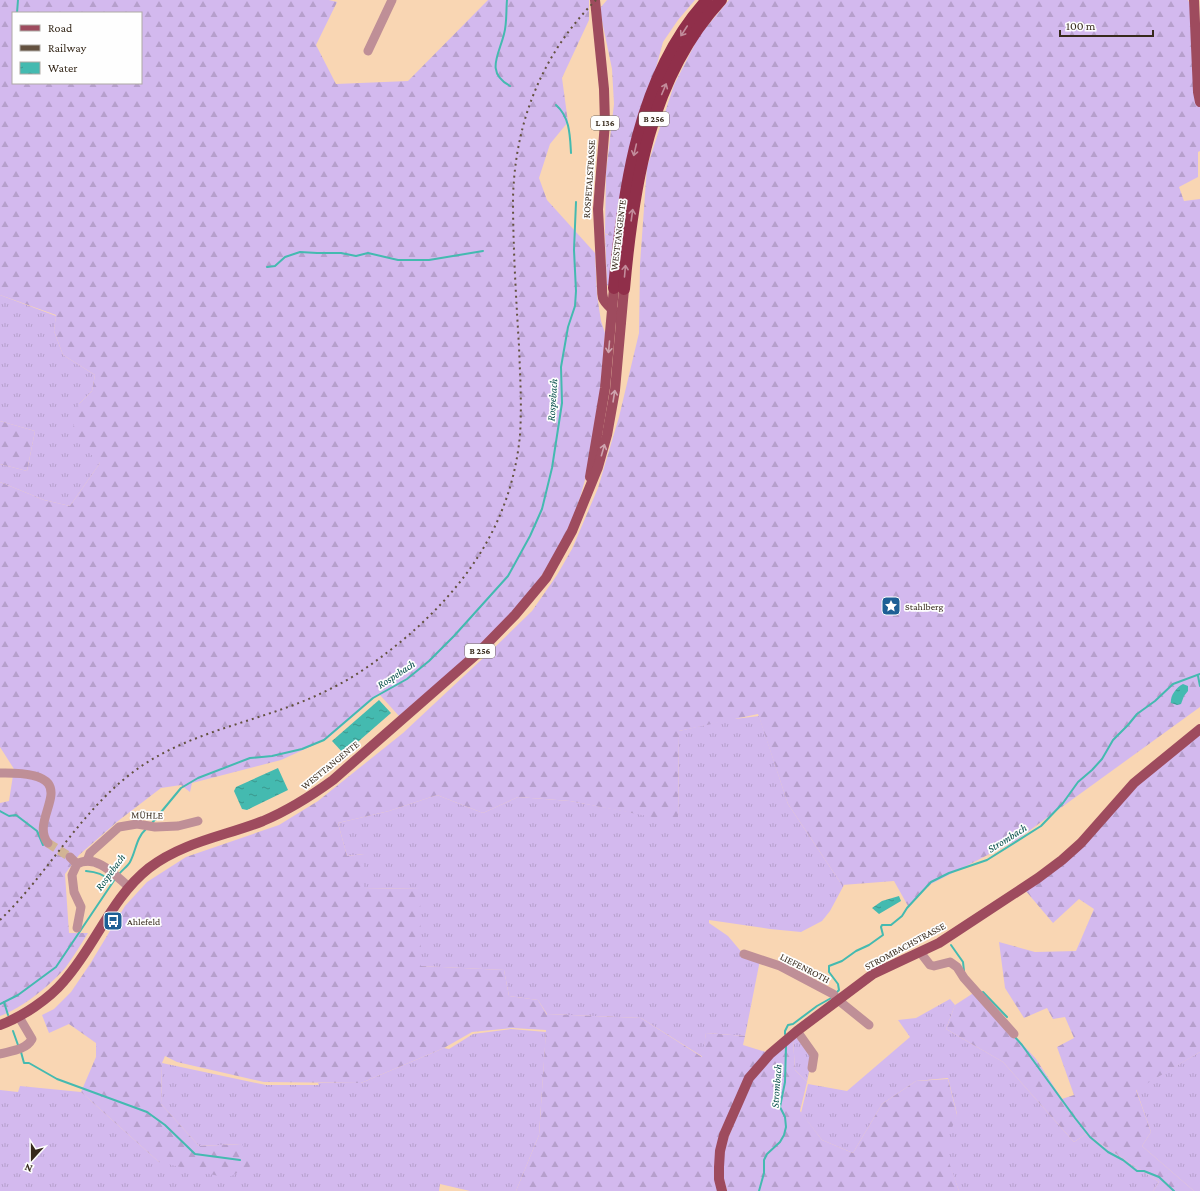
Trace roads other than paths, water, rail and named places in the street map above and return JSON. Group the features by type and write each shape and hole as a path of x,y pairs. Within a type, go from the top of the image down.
{"highway":[{"name":"WESTTANGENTE","path":"613,288 627,189 646,110 671,50 707,0"},
{"name":"WESTTANGENTE","path":"613,288 627,253 635,192 647,139 660,98 679,56 697,29 721,0"}],"main road":[{"name":"ROSPETALSTRASSE","path":"595,0 606,123 598,209 613,288"},
{"path":"1194,0 1198,92 1200,102"},
{"name":"WESTTANGENTE","path":"588,490 605,388 613,288"},
{"name":"WESTTANGENTE","path":"0,1025 19,1017 64,982 113,907 129,887 150,867 167,856 200,841 263,820 292,808 310,797 333,780 478,653 515,615 546,578 572,531 598,467 607,435 615,390 622,324 613,288"},
{"path":"612,308 622,324"},
{"name":"STROMBACHSTRASSE","path":"722,1191 720,1179 720,1151 724,1135 749,1078 770,1054 797,1031 873,974 939,943 1038,878 1062,860 1081,843 1134,783 1200,729"}],"street":[{"path":"368,51 392,0"},
{"path":"0,773 25,773 39,777 46,781 51,788 51,799 43,828 45,839 48,843"},
{"name":"MÜHLE","path":"87,861 90,853 119,827 137,824 150,826 178,826 198,821"},
{"path":"70,857 77,864"},
{"path":"77,928 81,907 74,892 72,875 77,864 87,861 98,863 111,871 129,887"},
{"path":"920,952 930,965 934,966 950,962 957,967 964,978 1014,1034"},
{"name":"LIEFENROTH","path":"744,954 780,966 833,994 838,1000 869,1025"},
{"path":"0,1054 23,1047 29,1044 32,1039 19,1017"},
{"path":"797,1031 814,1055 812,1068"}],"water":[{"path":"1183,684 1188,686 1188,691 1181,704 1177,705 1171,703 1174,692"},
{"path":"379,700 391,713 344,754 332,741"},
{"path":"278,768 288,790 247,810 242,809 234,791 236,787"},
{"path":"899,896 901,901 879,914 872,908 882,901"}],"waterway":[{"path":"17,12 18,0"},
{"name":"Rospebach","path":"507,0 505,30 497,56 496,69 502,81 510,86"},
{"name":"Rospebach","path":"556,105 561,110 567,121 570,134 571,153"},
{"name":"Rospebach","path":"152,823 181,788 198,778 250,758 272,756 302,749 324,740 373,698 407,679 429,661 454,636 508,576 530,536 542,509 552,468 562,403 561,367 568,327 575,306 576,291 574,250 576,202"},
{"path":"267,267 275,266 285,257 300,252 341,253 356,256 368,253 398,260 429,260 483,251"},
{"name":"Strombach","path":"836,993 839,990 838,984 829,972 829,966 842,961 883,935 882,925 891,925 902,916 907,908 931,882 949,873 987,860 1041,826 1063,803 1078,782 1102,759 1113,740 1137,714 1155,701 1173,684 1200,674"},
{"path":"1198,676 1200,686"},
{"path":"0,811 9,816 16,815 37,831 43,845"},
{"name":"Rospebach","path":"119,874 130,862 138,840 146,829"},
{"path":"86,871 100,874 112,882"},
{"name":"Rospebach","path":"0,1004 18,995 56,967 115,879"},
{"path":"951,945 963,962 964,971"},
{"path":"983,992 1007,1017"},
{"name":"Strombach","path":"785,1034 788,1025 793,1024 817,1006 833,997"},
{"path":"4,1002 8,1015"},
{"path":"13,1031 18,1045"},
{"path":"1014,1036 1090,1137 1108,1152 1123,1160 1137,1171 1144,1171 1159,1177 1174,1191"},
{"name":"Strombach","path":"759,1191 764,1173 764,1160 767,1154 780,1142 786,1127 785,1117 780,1107 785,1082 786,1046"},
{"path":"21,1052 24,1063 29,1063 57,1079 147,1112 165,1125 195,1154 240,1160"}],"tunnel":[{"path":"48,843 70,857"}],"railway":[{"path":"0,920 35,881 85,819 122,781 143,765 188,741 307,700 340,684 378,660 427,618 448,596 467,573 483,549 497,523 508,495 520,435 521,390 514,253 513,198 519,143 526,116 535,91 547,66 577,21 596,0"}],"place":[{"name":"Stahlberg","path":"891,606"},
{"name":"Ahlefeld","path":"113,921"}]}
